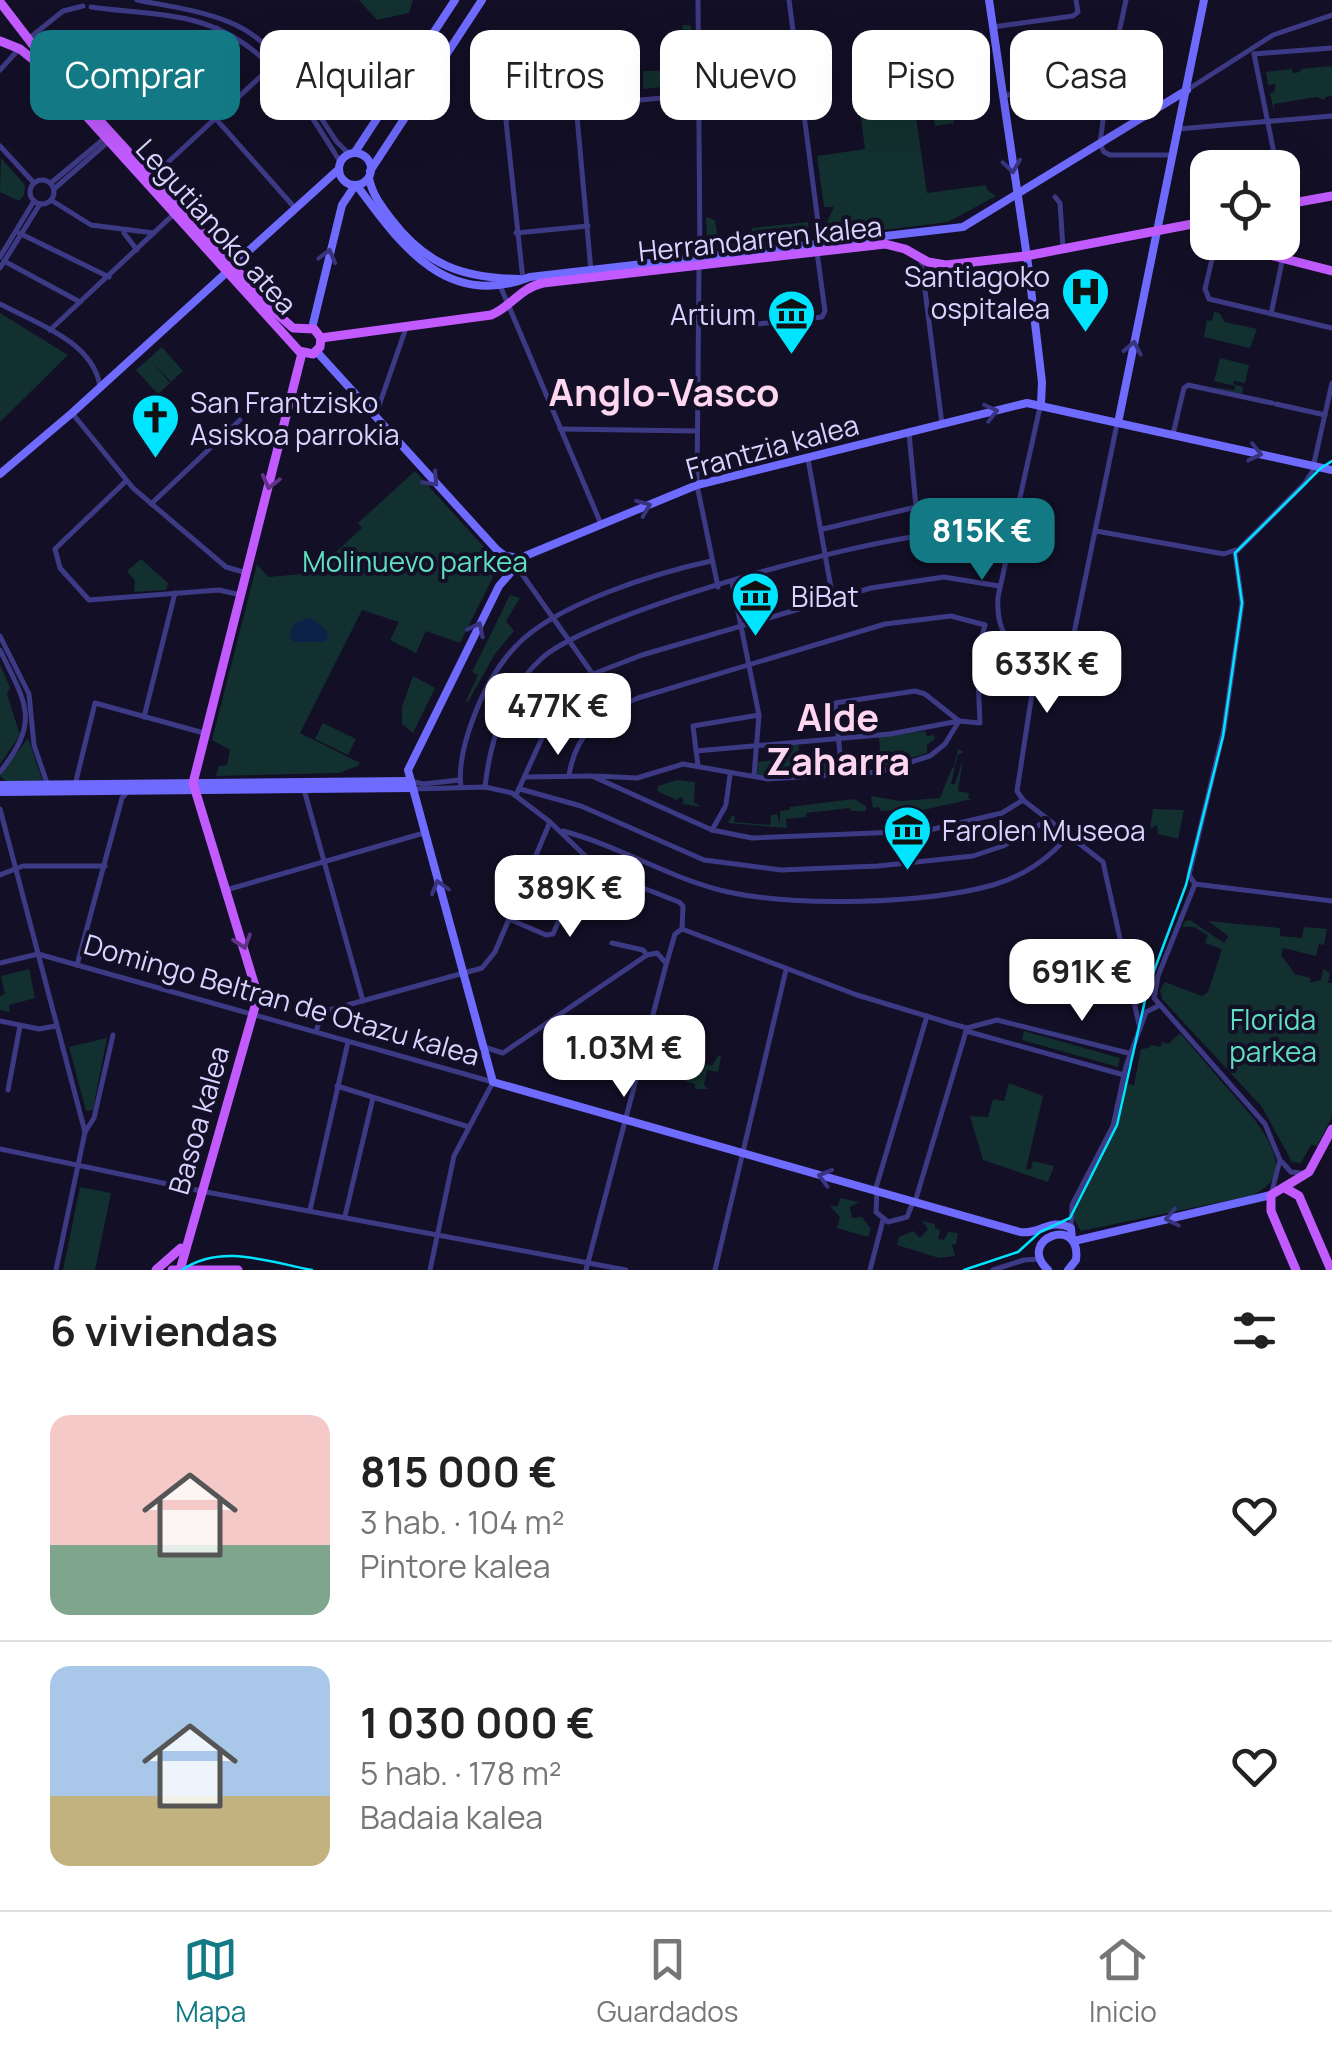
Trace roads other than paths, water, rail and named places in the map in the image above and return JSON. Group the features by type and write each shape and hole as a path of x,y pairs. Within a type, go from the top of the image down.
{"main road":[{"path":"0,474 72,413 352,153 454,0"},
{"path":"193,786 299,351 295,337 307,328 342,205 369,175 482,0"},
{"path":"989,0 1026,256 1042,382 1041,404 1332,470"},
{"path":"1118,423 1204,0"},
{"name":"Legutianoko atea","path":"2,2 28,39 152,177 299,351"},
{"path":"0,42 20,49"},
{"name":"Legutianoko atea","path":"20,49 41,66 175,213 287,324 307,328"},
{"name":"Herrandarren kalea","path":"321,338 495,314 526,288 543,283 963,227 1187,90"},
{"path":"352,153 365,156 374,194 396,225 427,256 455,270 499,283"},
{"path":"339,164 344,179 356,187 395,237 422,262 454,280 474,285 499,283"},
{"path":"1300,201 1332,196"},
{"name":"Herrandarren kalea","path":"819,248 836,250 885,244 946,265 1026,256 1190,224"},
{"path":"1291,260 1332,271"},
{"name":"Herrandarren kalea","path":"499,283 700,262"},
{"path":"523,280 543,283"},
{"path":"307,328 321,338 317,352"},
{"path":"299,351 317,352 497,550 519,560 499,586 408,769 493,1082"},
{"name":"Frantzia kalea","path":"519,560 698,486 1027,402 1041,404"},
{"path":"2,784 117,791 193,786 306,788 410,784"},
{"path":"43,788 75,785 117,791 193,786 410,784"},
{"name":"Basoa kalea","path":"177,1270 258,992 193,786"},
{"name":"Domingo Beltran de Otazu kalea","path":"493,1082 1020,1232 1030,1233 1053,1224 1071,1228"},
{"path":"1299,1196 1332,1129"},
{"path":"1048,1270 1039,1258 1039,1248 1057,1234 1073,1240 1270,1195 1308,1172"},
{"path":"1285,1188 1299,1196 1332,1270"},
{"path":"1270,1195 1271,1211 1296,1270"},
{"path":"1068,1270 1078,1255 1071,1228"},
{"path":"185,1243 193,1270"},
{"name":"Basoa kalea","path":"156,1270 185,1243"},
{"path":"177,1270 238,1270"}],"street":[{"path":"76,0 87,6 173,16 217,28 260,55"},
{"path":"0,70 28,39 62,11 100,0"},
{"path":"137,0 225,20 262,42 278,58 337,142 352,153"},
{"path":"698,0 698,30"},
{"path":"749,325 820,318 824,311 789,0"},
{"path":"993,27 1073,16 1078,12 1076,0"},
{"path":"1120,30 1126,0"},
{"path":"1187,90 1288,28 1332,15"},
{"path":"1251,52 1332,48"},
{"path":"1251,52 1274,150"},
{"path":"240,95 260,77"},
{"path":"1002,96 1010,95"},
{"path":"1178,129 1332,116"},
{"path":"152,177 214,120"},
{"path":"218,120 296,208"},
{"path":"310,120 339,164"},
{"path":"507,120 523,280"},
{"path":"577,120 591,271"},
{"path":"699,120 698,486 718,587"},
{"path":"1103,120 1100,144 1104,152 1172,155"},
{"path":"52,200 53,186 107,139"},
{"path":"0,146 34,184"},
{"path":"37,202 30,192 34,184 44,180 53,186"},
{"path":"1056,197 1060,202 1063,248"},
{"path":"37,202 52,200 79,220 122,232 154,233"},
{"path":"1,262 37,202"},
{"path":"1,262 37,202"},
{"path":"50,330 175,213"},
{"path":"516,233 588,226"},
{"path":"20,232 109,277"},
{"path":"122,232 138,250"},
{"path":"910,234 917,256 942,424"},
{"path":"1212,260 1205,289 1212,300 1332,328"},
{"path":"1272,314 1284,260"},
{"path":"1,262 80,302"},
{"path":"499,283 601,524"},
{"path":"0,304 50,330 88,358 100,387"},
{"path":"495,314 512,316"},
{"path":"375,416 406,328"},
{"path":"1096,530 1235,553 1305,483 1314,466 1332,383"},
{"path":"1173,434 1184,388 1196,385 1325,415"},
{"path":"1040,648 1014,644 1006,636 1000,621 1000,586 1041,404"},
{"path":"72,413 126,481 226,567 247,573"},
{"path":"152,504 240,420"},
{"path":"1118,423 1071,648 1042,644 1040,648 1018,790 1023,800 1100,858 1108,872 1140,1030"},
{"path":"560,429 697,431"},
{"path":"909,433 916,507"},
{"path":"808,458 833,599"},
{"path":"126,481 55,549 60,568 89,600 219,590 241,596"},
{"path":"823,528 916,507 956,503 1016,515"},
{"path":"485,788 492,740 506,709 528,672 545,655 571,640 612,621 826,556 937,534 976,536 1009,545"},
{"path":"1235,553 1242,603 1223,736 1188,875 1195,884 1332,900"},
{"path":"519,560 518,572 556,618 616,707"},
{"path":"461,783 468,733 478,705 498,669 528,634 568,609 595,598 712,560"},
{"path":"518,792 553,714 571,690 593,674 642,655 872,588 944,577 1000,586"},
{"path":"732,582 759,715 754,778"},
{"path":"144,717 175,593"},
{"path":"569,775 587,728 616,707 885,624 951,616 985,626 1000,621"},
{"path":"696,751 910,732 959,721 980,722 977,656 985,626"},
{"path":"0,636 28,694 43,788"},
{"path":"0,650 20,692 27,719 2,784 0,809 85,1132"},
{"path":"842,775 836,704 900,691 923,693 959,721"},
{"path":"75,785 94,703 206,733"},
{"path":"698,767 694,726 759,715"},
{"path":"525,777 637,778 683,764 754,778 890,770 930,756 945,744 959,721"},
{"path":"712,830 725,805 730,775"},
{"path":"592,776 712,830 763,838 925,831 1002,813 1023,800"},
{"path":"410,784 425,791 461,783"},
{"path":"410,784 461,783 582,806 704,860 781,870 878,866 972,856 1003,846 1048,820"},
{"path":"306,788 363,1002"},
{"path":"77,965 105,866 117,791"},
{"path":"416,806 425,791"},
{"path":"518,792 612,879 683,906 682,929 676,934 666,965 587,1267"},
{"path":"316,1032 322,1012 482,968 491,959 550,822"},
{"path":"560,831 686,880 728,892 798,900 909,898 994,885 1034,866 1068,835"},
{"path":"226,890 424,833"},
{"path":"509,918 546,935 553,934 587,857"},
{"path":"0,875 29,866 105,866"},
{"path":"1195,884 1158,976 1153,993 1156,1004 1260,1118 1280,1160 1294,1173 1308,1172"},
{"path":"682,929 857,996 1124,1076"},
{"path":"612,943 647,954"},
{"path":"484,1048 504,1053 647,954 658,953 666,965"},
{"path":"0,963 38,954"},
{"name":"Domingo Beltran de Otazu kalea","path":"38,954 493,1082"},
{"path":"716,1270 786,970"},
{"path":"1071,1228 1072,1205 1113,1126 1124,1076 1147,1009 1156,1004"},
{"path":"928,1016 876,1191 874,1205 883,1220 892,1223 910,1213 966,1030"},
{"path":"966,1030 997,1020 1132,1054"},
{"path":"0,1022 39,1029 58,1026"},
{"path":"8,1090 20,1026"},
{"path":"56,1270 85,1132 94,1118 113,1035"},
{"path":"310,1210 348,1041"},
{"path":"430,1270 450,1166 493,1082"},
{"path":"336,1086 469,1127"},
{"path":"345,1217 374,1098"},
{"path":"0,1149 587,1267 626,1270"},
{"path":"1270,1195 1278,1179 1280,1160"},
{"path":"870,1270 883,1220"},
{"path":"993,1270 1039,1258"}],"water":[{"path":"310,617 326,630 328,639 293,642 290,634 294,624"}],"tram line":[{"path":"964,1270 1018,1252 1040,1232 1070,1218 1117,1125 1148,987 1186,885 1223,736 1242,603 1235,553 1332,461"},
{"path":"182,1270 213,1257 229,1256 312,1270"}],"place":[{"name":"Santiagoko ospitalea","path":"1085,334"},
{"name":"Artium","path":"791,356"},
{"name":"San Frantzisko Asiskoa parrokia","path":"155,460"},
{"name":"BiBat","path":"756,638"},
{"name":"Farolen Museoa","path":"907,872"}],"district":[{"name":"Anglo-Vasco","path":"664,391"},
{"name":"Alde Zaharra","path":"838,738"}],"park label":[{"name":"Molinuevo parkea","path":"415,561"},
{"name":"Florida parkea","path":"1273,1035"}]}
